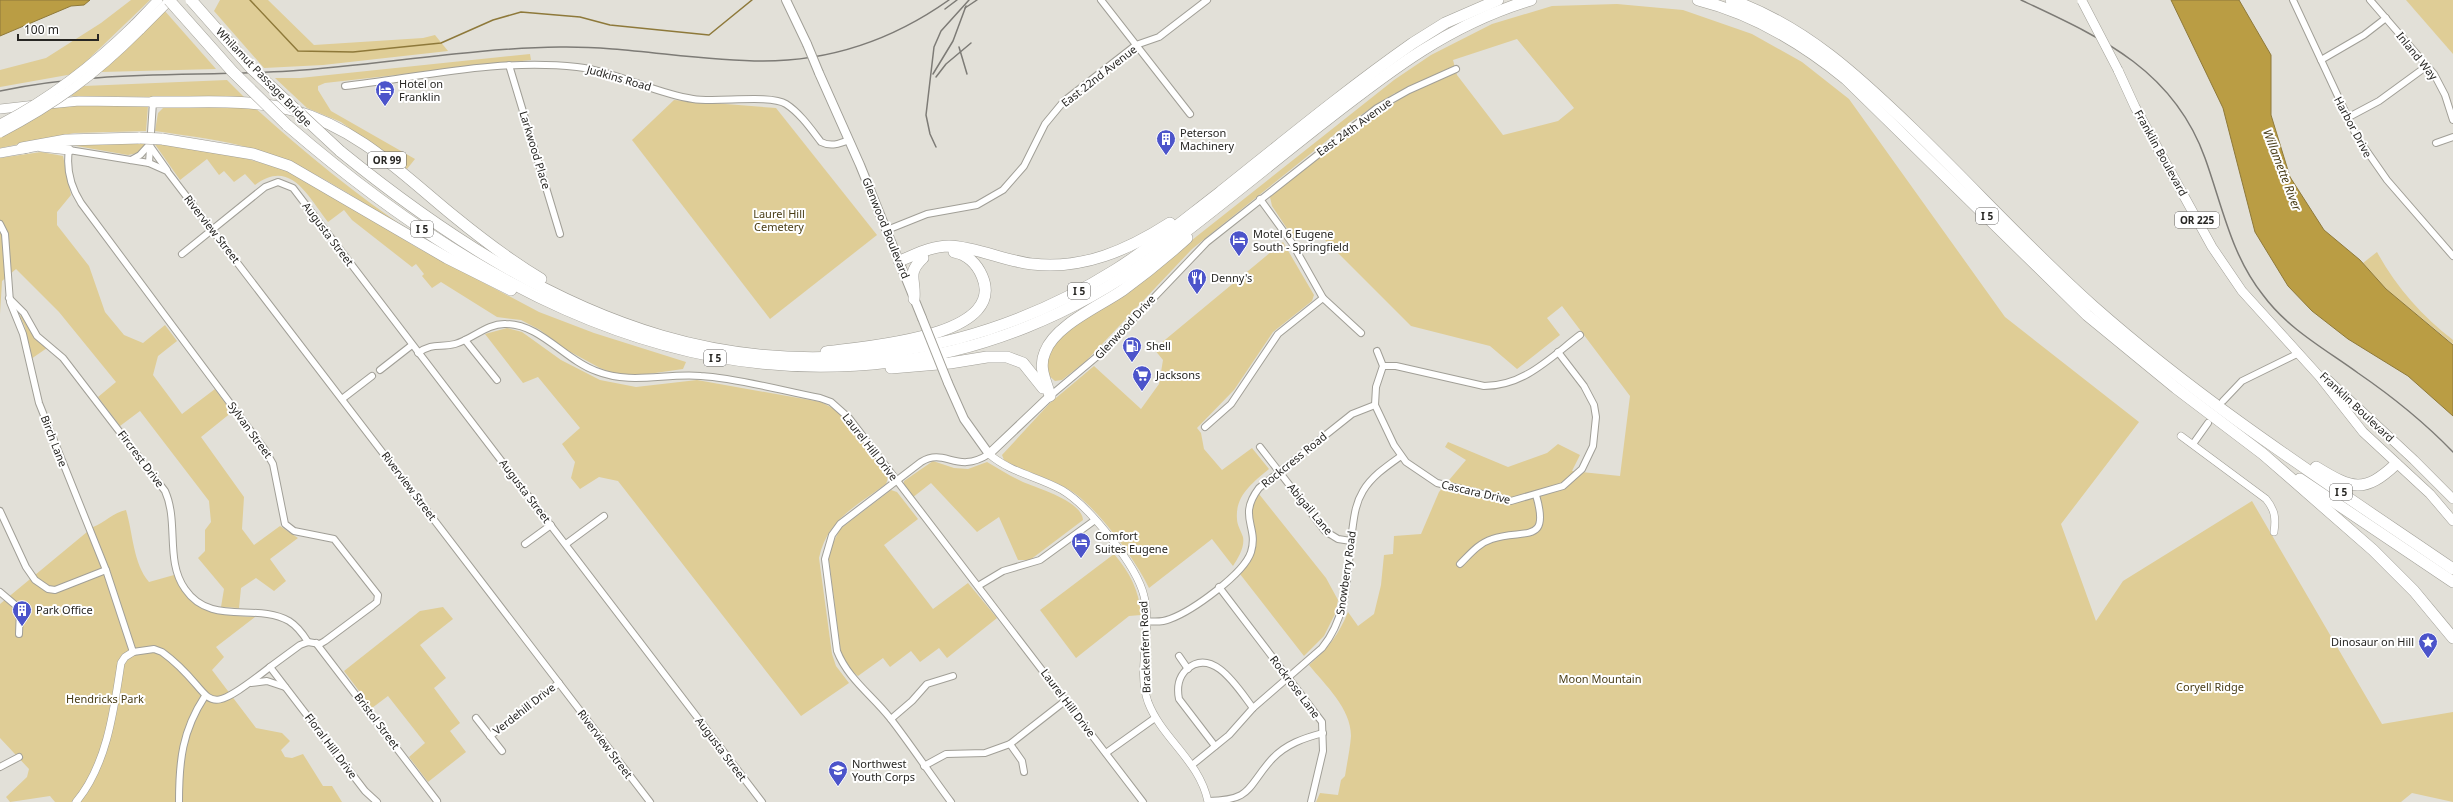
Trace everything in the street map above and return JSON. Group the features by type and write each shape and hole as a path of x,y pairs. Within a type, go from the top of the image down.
{"highway":[{"name":"Whilamut Passage Bridge","path":"169,0 228,66 287,125 332,164 407,220 504,278 571,312"},
{"name":"Whilamut Passage Bridge","path":"191,0 252,69 340,151 384,187 461,240 547,290 586,307"},
{"name":"I 5","path":"571,312 656,344 731,361 800,368 866,365 944,353 1017,331 1054,315 1088,297 1141,264 1240,182 1413,43 1445,23 1498,0"},
{"name":"I 5","path":"586,307 624,323 695,345 786,357 851,357 896,352 958,339 1023,318 1060,301 1118,268 1240,182 1417,52 1483,16 1531,0"},
{"name":"I 5","path":"1698,0 1742,14 1780,32 1827,63 1871,102 2088,315 2163,378 2263,454 2453,582"},
{"name":"I 5","path":"1730,0 1768,15 1793,28 1841,63 1904,121 2092,304 2143,349 2228,415 2453,569"},
{"name":"OR 99","path":"153,102 273,106 311,116 343,129 373,149 485,240 586,307"},
{"path":"22,148 66,140 140,138 162,139 253,154 289,166 454,261 549,307 571,312"},
{"path":"900,264 924,251 948,246 1034,264 1063,264 1087,261 1105,256 1142,240 1240,182"},
{"path":"1050,396 1042,369 1045,352 1050,342 1068,326 1122,290 1167,256 1240,182"},
{"path":"786,357 894,343 941,332 966,321 980,306 984,296 983,278 976,264 960,253 950,252 900,264"},
{"path":"914,299 912,273 915,265 923,258"},
{"path":"866,365 881,368 905,368 986,357 1007,357 1023,363 1050,396"},
{"path":"2228,415 2331,476 2347,483 2357,485 2377,481 2396,464"},
{"path":"2263,454 2373,550 2414,591 2453,638"}],"main road":[{"path":"0,133 66,96 89,78 137,28 158,0"},
{"path":"0,124 60,89 137,28 169,0"},
{"name":"Glenwood Boulevard","path":"786,0 849,140 964,419 989,454"},
{"name":"Franklin Boulevard","path":"2082,1 2118,70 2135,107 2218,258 2251,303 2299,353 2414,460 2453,499"},
{"name":"OR 99","path":"0,110 79,101 153,102"},
{"path":"0,153 22,148 70,150"},
{"name":"Franklin Boulevard","path":"2299,353 2363,432 2396,464"},
{"name":"Glenwood Drive","path":"989,454 1050,396"},
{"path":"2396,464 2406,458 2414,460"},
{"name":"OR 225","path":"2396,464 2430,494 2453,521"}],"street":[{"path":"1101,0 1190,114"},
{"name":"East 22nd Avenue","path":"887,230 927,214 977,205 1003,190 1024,166 1038,136 1054,112 1077,91 1136,46 1160,37 1207,0"},
{"name":"Harbor Drive","path":"2294,0 2347,118 2372,162 2453,256"},
{"name":"Inland Way","path":"2370,0 2427,66 2440,84 2453,120"},
{"path":"2321,60 2358,39 2386,18"},
{"name":"Judkins Road","path":"345,86 509,65 584,68 628,79 672,95 694,99 777,100 791,108 821,142 827,145 849,140"},
{"name":"Larkwood Place","path":"509,65 560,234"},
{"path":"2347,118 2384,98 2427,66"},
{"name":"East 24th Avenue","path":"1260,199 1377,108 1409,90 1456,69"},
{"path":"149,163 153,102"},
{"path":"2436,143 2453,137"},
{"path":"131,160 140,155 150,145"},
{"name":"Riverview Street","path":"150,145 167,171 650,802"},
{"name":"Riverview Street","path":"70,150 149,163 167,171"},
{"name":"Sylvan Street","path":"70,150 68,159 71,182 81,203 270,457 285,524 294,530 334,539 378,595 377,602 354,621 325,641 316,643"},
{"name":"Augusta Street","path":"211,228 265,187 275,183 284,183 296,192 762,802"},
{"path":"1260,199 1292,243 1323,298 1362,333"},
{"name":"Glenwood Drive","path":"1050,396 1100,354 1188,260 1260,199"},
{"name":"Birch Lane","path":"0,224 5,234 3,247 9,298 23,334 32,380 44,417 106,570 133,652"},
{"path":"182,254 211,228"},
{"name":"Fircrest Drive","path":"9,298 24,313 38,336 63,358 165,491 169,503 177,573 188,594 209,609 284,619 298,628 308,642"},
{"path":"1206,427 1231,404 1278,334 1323,298"},
{"name":"Laurel Hill Drive","path":"418,353 428,346 448,345 465,340 492,326 515,324 532,331 585,367 606,375 637,379 682,375 702,376 820,398 840,409 1034,657 1065,702 1143,802"},
{"path":"1383,366 1396,366 1484,386 1496,386 1525,377 1580,335"},
{"path":"465,340 497,380"},
{"path":"380,370 412,345"},
{"path":"1375,405 1376,387 1383,366 1377,351"},
{"name":"Cascara Drive","path":"1375,405 1401,456 1430,480 1450,488 1511,501 1536,495 1563,486 1582,470 1593,446 1596,432 1596,417 1590,396 1558,352"},
{"path":"2223,401 2242,381 2299,353"},
{"path":"342,399 372,376"},
{"name":"Rockcress Road","path":"1146,622 1168,620 1181,614 1219,587 1246,562 1251,552 1253,541 1248,509 1252,498 1259,488 1352,414 1375,405"},
{"path":"2193,444 2208,423"},
{"path":"2181,436 2266,499 2273,508 2276,519 2274,532"},
{"name":"Abigail Lane","path":"1260,447 1330,536 1351,541"},
{"path":"951,802 891,719 856,682 842,663 837,651 825,559 832,534 840,524 927,459 942,458 961,464 970,463 989,454"},
{"name":"Brackenfern Road","path":"989,454 1009,469 1062,491 1082,506 1095,520 1136,575 1144,597 1146,622 1145,691 1155,718 1200,776 1208,802"},
{"name":"Snowberry Road","path":"1192,765 1228,735 1253,708 1322,648 1336,627 1343,606 1356,508 1364,490 1378,473 1401,456"},
{"path":"1460,564 1486,541 1533,532 1540,524 1541,517 1536,495"},
{"path":"0,511 26,567 39,585 55,590 106,570"},
{"path":"566,544 604,516"},
{"path":"978,586 1003,571 1040,560 1095,520"},
{"path":"526,544 551,525"},
{"name":"Rockrose Lane","path":"1219,587 1317,715 1323,733 1319,774 1311,802"},
{"path":"0,592 20,609 19,634"},
{"path":"76,802 87,787 97,767 115,702 121,663 125,657 133,652 154,649 162,652 205,696 214,700 224,700 249,684 300,645 308,642 316,643"},
{"name":"Bristol Street","path":"316,643 437,801"},
{"path":"1179,656 1188,669"},
{"path":"1215,746 1179,699 1177,691 1179,681 1188,669 1194,665 1206,663 1216,666 1223,671 1253,708"},
{"name":"Floral Hill Drive","path":"270,667 362,787 377,802"},
{"path":"891,719 912,701 927,684 953,676"},
{"path":"249,684 267,681 286,688"},
{"name":"Verdehill Drive","path":"490,736 559,683"},
{"path":"179,802 182,752 187,730 193,716 205,696"},
{"path":"924,766 946,754 985,753 1010,744 1065,702"},
{"path":"476,718 502,751"},
{"path":"1106,753 1155,718"},
{"path":"1208,802 1244,799 1273,759 1285,748 1296,742 1323,733"},
{"path":"1010,744 1022,761 1024,772"},
{"path":"0,767 19,757"}],"green space":[{"path":"131,0 150,0 73,74 0,87 0,70 46,58 101,23"},
{"path":"220,0 268,0 314,45 423,38 435,35 448,51 323,65 264,68 214,11"},
{"path":"2406,0 2453,0 2453,54"},
{"path":"1617,4 1683,10 1752,34 1802,62 1849,99 2005,317 2139,422 2061,524 2096,621 2123,581 2252,501 2382,724 2453,712 2453,802 2412,793 2401,802 1316,802 1320,793 1338,795 1341,780 1345,776 1351,736 1347,716 1342,707 1309,665 1332,641 1348,612 1358,626 1374,614 1381,585 1384,555 1393,554 1394,536 1421,534 1439,492 1466,460 1445,447 1448,442 1508,467 1547,453 1558,444 1580,455 1572,471 1620,476 1630,396 1562,306 1547,318 1560,335 1517,369 1490,346 1411,326 1315,230 1294,239 1272,206 1270,197 1348,134 1396,102 1395,93 1350,122 1192,249 1086,361 1062,380 1055,381 1047,374 1047,356 1060,337 1187,244 1394,80 1431,55 1492,24 1552,6","holes":["1517,39 1574,108 1558,121 1503,135 1457,75 1453,60"]},
{"path":"164,10 216,69 101,72"},
{"path":"530,54 531,60 325,83 318,86 318,90 331,111 415,159 407,169 341,122 307,108 275,78 300,78"},
{"path":"227,80 245,98 71,96 84,86"},
{"name":"Laurel Hill Cemetery","path":"674,100 776,108 877,235 770,319 632,140"},
{"path":"58,104 148,106 146,131 74,133 0,148 0,137"},
{"path":"165,106 254,107 331,173 371,204 413,233 318,176 278,157 232,144 155,131 158,113"},
{"path":"146,143 138,153 128,155 65,144"},
{"path":"154,143 231,154 285,170 347,204 416,247 539,312 594,333 686,362 683,369 641,375 616,374 600,368 565,349 540,330 521,320 497,317 441,282 432,288 422,276 424,274 416,264 412,267 352,220 344,210 328,222 306,192 289,178 279,176 268,178 255,185 245,174 234,182 224,171 219,175 207,159 180,180"},
{"path":"41,152 63,156 71,195 57,212 57,225 89,266 105,312 124,335 143,343 165,325 177,341 158,356 153,375 182,414 215,389 232,412 201,437 244,497 242,529 254,545 280,526 298,538 270,559 286,581 274,591 256,578 241,588 239,608 221,607 224,589 198,558 205,551 205,530 211,522 209,501 140,411 120,426 98,397 116,382 59,312 16,269 2,281 0,314 0,158"},
{"path":"1283,242 1314,295 1312,301 1273,332 1234,390 1197,428 1201,433 1204,449 1222,470 1252,448 1269,469 1251,485 1239,503 1237,521 1243,537 1241,552 1233,566 1212,539 1149,588 1125,548 1102,520 1079,496 1060,485 1004,460 1002,455 1050,403 1094,366 1141,409 1159,384 1163,360 1154,349"},
{"path":"2377,252 2384,265 2410,300 2420,311 2453,340 2453,344 2386,289 2363,263"},
{"path":"22,314 47,348 31,359 25,327 20,316"},
{"path":"507,328 522,332 561,360 600,380 636,387 697,380 821,402 840,412 888,478 886,484 844,515 836,524 823,545 819,558 832,654 836,666 849,683 801,716 618,481 599,477 580,489 571,478 575,462 562,444 580,428 538,377 523,383 485,334"},
{"path":"933,461 954,468 968,469 987,462 1018,480 1067,501 1081,513 1083,520 1030,560 1018,560 999,517 977,532 931,483 912,498 904,486 904,481"},
{"path":"891,490 897,492 918,519 884,545 933,609 968,583 997,618 947,658 939,648 920,662 911,651 890,667 883,658 858,676 847,667 841,654 828,553 840,529"},
{"path":"1259,494 1326,578 1338,600 1335,614 1324,636 1304,656 1240,574 1254,551 1255,541 1252,514"},
{"name":"Hendricks Park","path":"126,510 134,548 140,566 149,582 174,575 181,588 197,605 217,613 255,617 216,647 224,657 212,670 256,728 282,733 290,741 281,750 285,757 292,758 303,754 323,786 332,786 342,802 55,802 50,796 10,802 6,797 27,777 29,769 0,738 0,604 93,527 117,513"},
{"path":"1114,554 1125,568 1133,582 1141,615 1129,616 1076,658 1040,610"},
{"path":"443,607 453,619 420,645 446,678 434,688 460,723 450,731 466,752 428,782 409,757 425,743 388,696 372,708 344,671 420,611"}],"water":[{"path":"0,0 90,0 84,5 71,6 0,36"},
{"name":"Willamette River","path":"2171,0 2239,0 2271,55 2271,115 2290,177 2324,230 2360,260 2386,289 2453,345 2453,416 2408,376 2348,339 2312,311 2288,286 2255,232 2223,108"}],"waterway":[{"path":"250,0 298,51 353,52 441,43 493,20 521,12 580,17 610,25 709,35 752,0"}],"railway":[{"path":"0,91 36,84 108,77 290,71 358,65 459,53 526,48 585,47 712,59 763,61 788,60 813,57 861,45 906,26 949,0"},
{"path":"945,9 957,0"},
{"path":"936,147 930,134 926,115 934,47 941,31 969,0"},
{"path":"965,8 977,0"},
{"path":"2021,0 2079,28 2105,43 2131,60 2154,79 2174,101 2191,127 2205,158 2235,246 2252,280 2263,295 2295,328 2396,401 2431,430 2453,452"},
{"path":"933,74 953,41 966,6"},
{"path":"936,77 946,64 971,43"},
{"path":"959,47 967,74"}],"place":[{"name":"Hotel on Franklin","path":"385,107"},
{"name":"Peterson Machinery","path":"1166,156"},
{"name":"Motel 6 Eugene South - Springfield","path":"1239,257"},
{"name":"Denny's","path":"1197,295"},
{"name":"Shell","path":"1132,363"},
{"name":"Jacksons","path":"1142,392"},
{"name":"Comfort Suites Eugene","path":"1081,559"},
{"name":"Park Office","path":"22,627"},
{"name":"Dinosaur on Hill","path":"2428,659"},
{"name":"Northwest Youth Corps","path":"838,787"}],"park label":[{"name":"Moon Mountain","path":"1600,679"},
{"name":"Coryell Ridge","path":"2210,687"}]}
